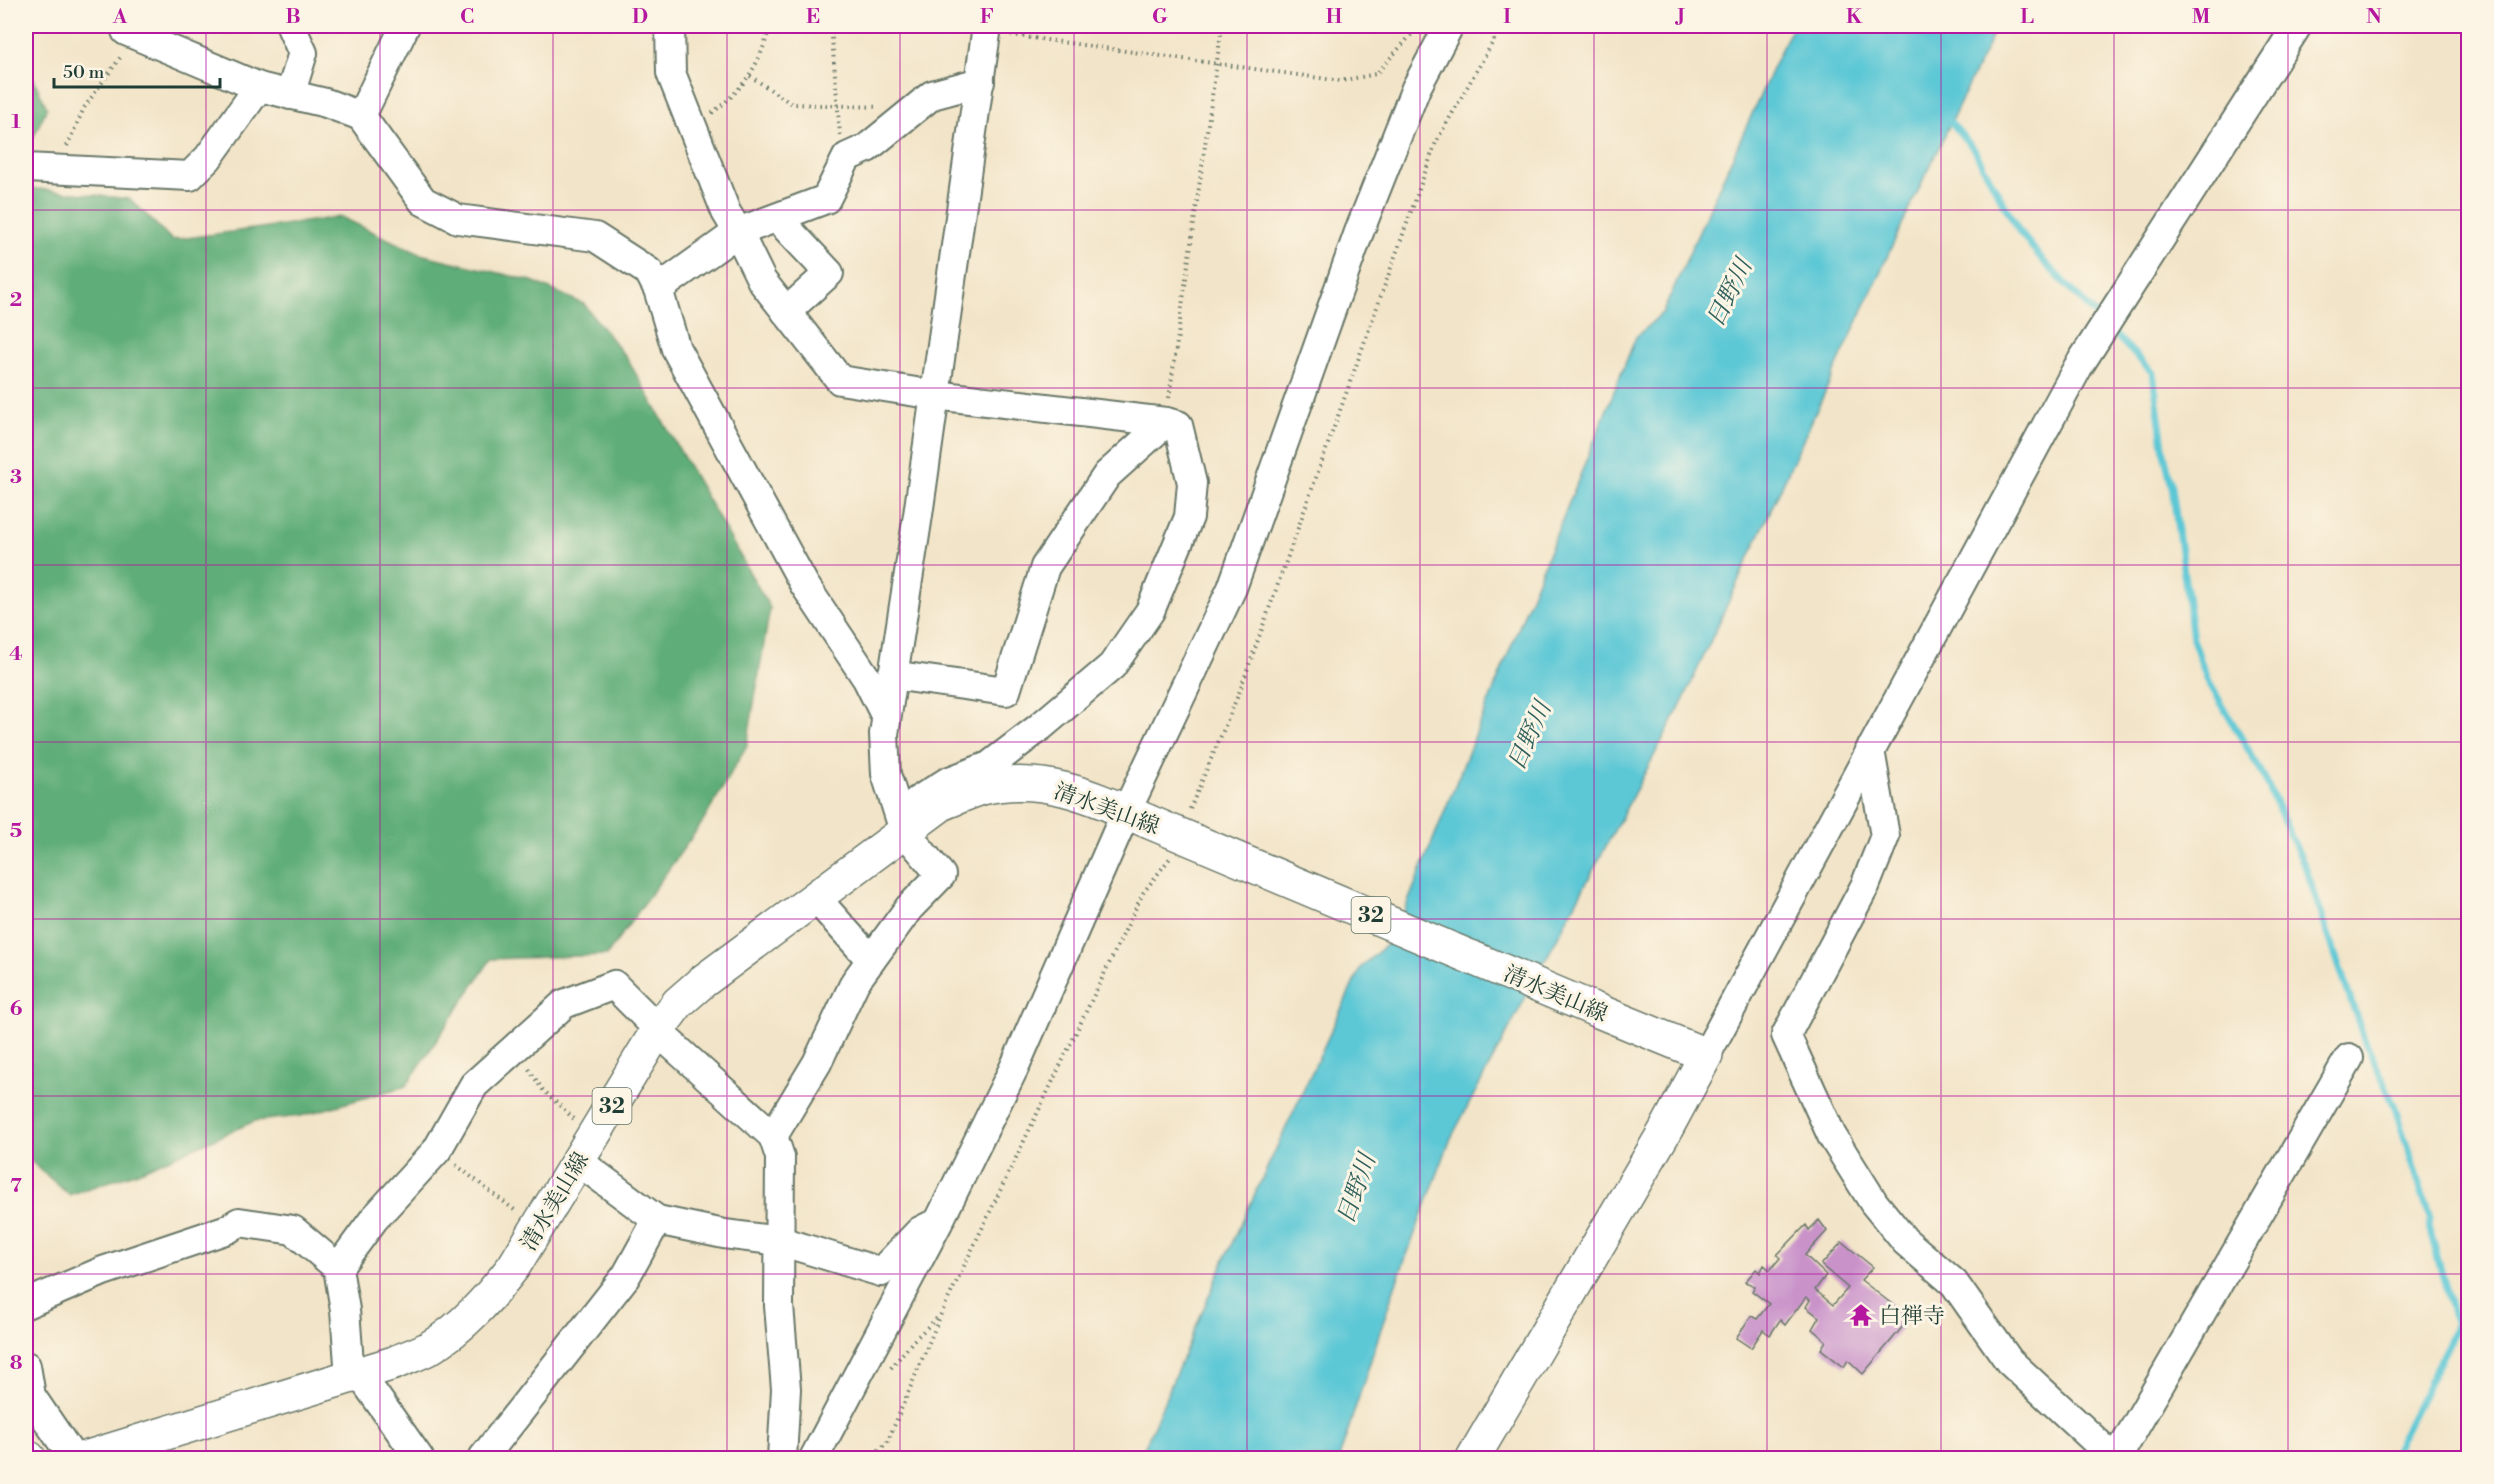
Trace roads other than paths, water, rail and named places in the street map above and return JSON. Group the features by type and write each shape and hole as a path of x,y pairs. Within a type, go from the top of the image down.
{"main road":[{"name":"清水美山線","path":"85,1458 357,1375 394,1363 430,1347 489,1298 514,1266 655,1028 678,1003 702,982 943,803 982,788 1027,783 1068,789 1706,1055"},
{"path":"1473,1458 1665,1131 1706,1055"}],"street":[{"path":"290,95 303,53 292,29 294,26"},
{"path":"361,116 405,26"},
{"path":"670,26 671,73 726,212 762,280 840,380 935,395 1178,425 1192,483 1190,517 1150,611 1112,666 1040,727 988,765 947,782 917,801 904,831"},
{"path":"814,1458 938,1223 1137,816 1232,588 1359,232 1416,88 1449,26"},
{"path":"1706,1055 2078,367 2297,26"},
{"path":"773,1136 817,1063 855,982 909,908 941,875 904,831 886,774 884,734 987,28"},
{"path":"132,33 259,87 326,103 361,116 423,201 458,219 595,237 649,272 658,289 676,350 804,584 867,679 886,717"},
{"path":"658,289 738,232 826,199 847,157 867,148 932,95 980,82"},
{"path":"26,168 57,168 144,176 190,176 208,158 259,87"},
{"path":"777,218 829,273 786,312"},
{"path":"892,675 1006,691 1045,567 1107,475 1166,422"},
{"path":"1870,750 1885,836 1865,886 1786,1035 1832,1136 1874,1203 1905,1241 1954,1283 2009,1361 2116,1458 2349,1058"},
{"path":"815,897 871,960"},
{"path":"338,1268 374,1219 437,1150 474,1085 564,1004 614,985 655,1028 773,1136 780,1157 779,1306 786,1389 782,1458"},
{"path":"578,1161 657,1220 724,1234 780,1241 881,1272 920,1231 938,1223"},
{"path":"483,1458 626,1276 657,1220"},
{"path":"26,1304 103,1271 228,1228 239,1222 293,1230 338,1268 357,1375 369,1387 419,1458"},
{"path":"26,1366 31,1396 73,1458"}],"water":[{"name":"日野川","path":"1794,26 1997,26 1905,218 1683,701 1451,1138 1394,1289 1339,1458 1140,1458 1226,1256 1361,967 1393,939 1636,337 1663,312 1782,47"}],"waterway":[{"path":"1945,116 1973,148 2019,231 2045,263 2102,321"},
{"path":"2109,328 2153,373 2164,453 2172,487 2193,639 2207,679 2263,775 2306,869 2364,1039 2394,1105 2430,1218 2429,1227 2456,1325 2391,1458"}],"place":[{"name":"白禅寺","path":"1861,1315"}]}
